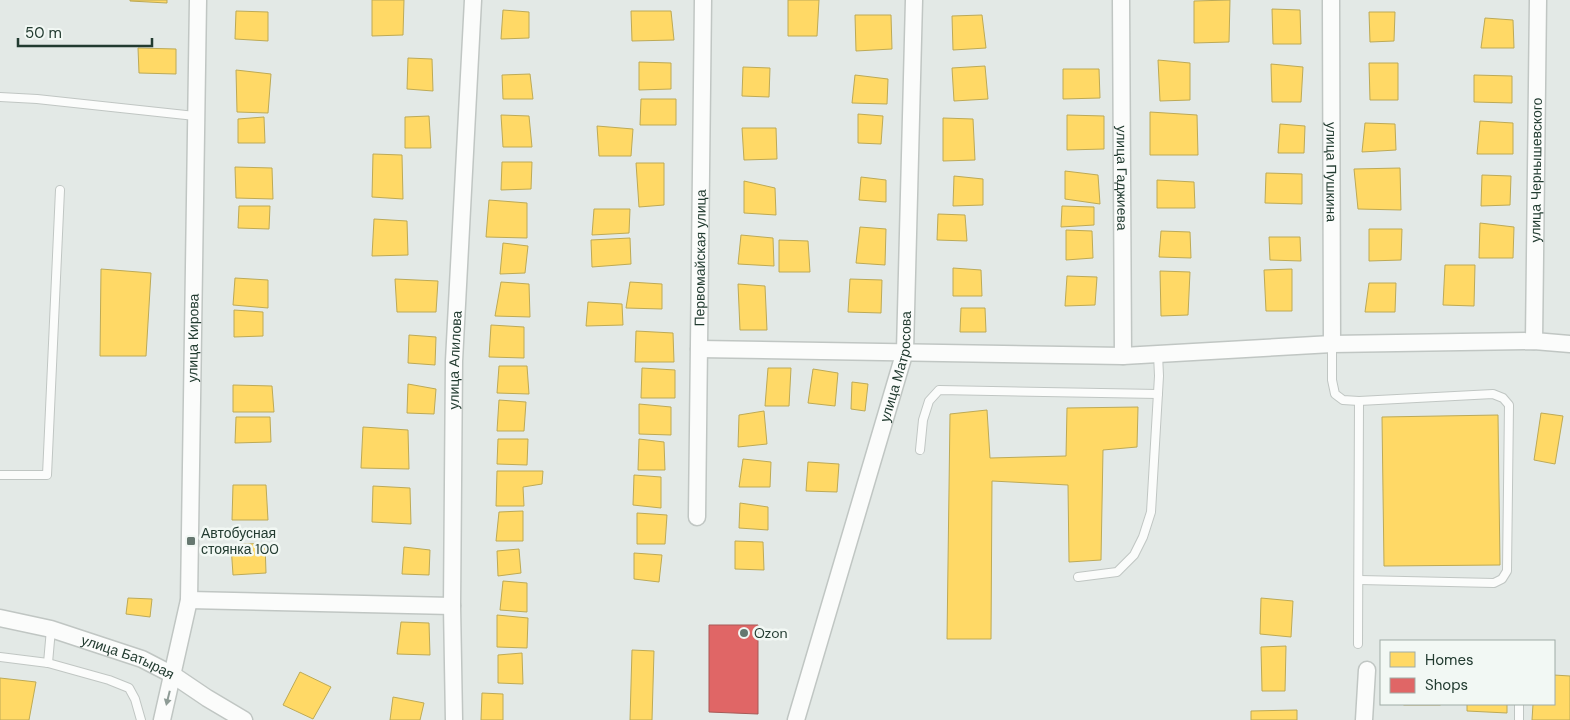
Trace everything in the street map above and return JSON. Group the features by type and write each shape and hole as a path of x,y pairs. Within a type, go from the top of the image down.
{"street":[{"name":"улица Кирова","path":"162,720 189,600 198,0"},
{"name":"улица Алилова","path":"454,720 452,606 454,361 473,0"},
{"name":"Первомайская улица","path":"697,517 703,0"},
{"name":"улица Матросова","path":"796,720 905,352 914,0"},
{"name":"улица Гаджиева","path":"1121,0 1123,356"},
{"name":"улица Пушкина","path":"1331,0 1332,344"},
{"name":"улица Чернышевского","path":"1534,340 1538,0"},
{"path":"699,349 1123,356 1332,344 1534,340 1570,344"},
{"path":"189,600 452,606"},
{"name":"улица Батырая","path":"0,618 51,629 142,659 173,675 244,720"},
{"path":"1364,720 1366,670"}],"lane":[{"path":"0,97 37,99 195,116"},
{"path":"0,476 47,475 60,190"},
{"path":"1332,344 1332,380 1335,394 1344,400 1358,401 1494,394 1503,398 1509,405 1507,571 1502,580 1494,583 1360,580"},
{"path":"1078,577 1117,572 1134,555 1143,537 1151,512 1158,394 1158,354"},
{"path":"920,450 929,401 939,390 1158,394"},
{"path":"1358,401 1360,580 1358,644"},
{"path":"48,663 51,629"},
{"path":"0,657 48,663 109,680 129,688 135,699 141,720"},
{"path":"1519,705 1519,720"}],"building: Homes":[{"path":"167,0 167,3 130,1"},
{"path":"372,0 404,0 403,35 372,36"},
{"path":"788,0 819,0 817,36 788,36"},
{"path":"1230,0 1229,42 1194,43 1194,1"},
{"path":"1272,9 1300,10 1301,44 1273,44"},
{"path":"503,10 529,12 529,38 501,39"},
{"path":"236,11 268,12 268,41 235,39"},
{"path":"631,11 671,11 674,40 632,41"},
{"path":"1369,12 1395,12 1394,41 1370,42"},
{"path":"855,15 891,15 892,49 856,51"},
{"path":"982,15 986,48 953,50 952,16"},
{"path":"1485,18 1513,20 1514,48 1481,48"},
{"path":"138,48 176,49 176,74 139,73"},
{"path":"408,58 432,59 433,91 407,89"},
{"path":"1158,60 1190,63 1190,100 1160,101"},
{"path":"639,62 671,63 671,89 639,90"},
{"path":"1369,63 1398,63 1398,100 1370,100"},
{"path":"1271,64 1303,67 1301,102 1272,102"},
{"path":"985,66 988,99 954,101 952,68"},
{"path":"743,67 770,68 769,97 742,96"},
{"path":"1063,69 1099,69 1100,98 1063,99"},
{"path":"236,70 271,74 268,113 237,112"},
{"path":"530,74 533,99 503,99 502,75"},
{"path":"855,75 888,79 887,104 852,103"},
{"path":"1474,75 1512,76 1512,103 1474,102"},
{"path":"641,99 676,99 676,125 640,125"},
{"path":"1150,112 1197,115 1198,155 1150,155"},
{"path":"858,114 883,116 881,144 858,143"},
{"path":"501,115 529,116 532,147 503,147"},
{"path":"1067,115 1104,116 1104,149 1067,150"},
{"path":"429,116 431,148 405,148 405,117"},
{"path":"264,117 265,143 238,143 238,119"},
{"path":"943,118 973,119 975,160 943,161"},
{"path":"1480,121 1513,123 1513,154 1477,154"},
{"path":"1365,123 1395,124 1396,150 1362,152"},
{"path":"1280,124 1305,126 1304,153 1278,153"},
{"path":"597,126 633,129 631,156 599,156"},
{"path":"742,128 776,128 777,159 744,160"},
{"path":"373,154 402,155 403,199 372,197"},
{"path":"502,162 532,162 531,189 501,190"},
{"path":"636,163 664,163 664,205 639,207"},
{"path":"235,167 272,168 273,199 236,198"},
{"path":"1400,168 1401,210 1358,209 1354,169"},
{"path":"1065,171 1098,175 1100,204 1065,199"},
{"path":"1266,173 1302,174 1302,204 1265,203"},
{"path":"1482,175 1511,176 1510,205 1481,206"},
{"path":"954,176 983,179 983,205 953,206"},
{"path":"861,177 886,180 886,202 859,200"},
{"path":"1157,180 1194,182 1195,208 1157,208"},
{"path":"744,181 775,188 776,215 744,213"},
{"path":"489,200 527,203 527,238 486,237"},
{"path":"239,206 270,206 269,229 238,228"},
{"path":"1062,206 1094,207 1094,225 1061,227"},
{"path":"594,209 630,209 629,233 592,235"},
{"path":"938,214 965,215 967,241 937,240"},
{"path":"374,219 407,221 408,255 372,256"},
{"path":"1480,223 1514,227 1513,258 1479,258"},
{"path":"860,227 886,229 885,265 856,263"},
{"path":"1369,229 1402,229 1401,260 1369,261"},
{"path":"1066,230 1092,231 1093,258 1066,260"},
{"path":"1161,231 1190,232 1191,258 1159,257"},
{"path":"741,235 773,238 774,266 738,264"},
{"path":"1269,237 1300,237 1301,261 1270,260"},
{"path":"630,238 631,264 592,267 591,240"},
{"path":"779,240 808,241 810,272 779,272"},
{"path":"503,243 528,246 525,273 500,274"},
{"path":"1445,265 1475,265 1474,306 1443,305"},
{"path":"953,268 981,270 982,296 953,296"},
{"path":"101,269 151,273 146,356 100,356"},
{"path":"1292,269 1292,311 1266,311 1264,270"},
{"path":"1160,271 1190,272 1188,315 1161,316"},
{"path":"1067,276 1097,277 1095,305 1065,306"},
{"path":"235,278 268,280 268,308 233,305"},
{"path":"395,279 438,281 436,312 397,312"},
{"path":"850,279 882,280 881,313 848,312"},
{"path":"501,282 529,284 530,317 495,316"},
{"path":"630,282 662,284 662,309 626,308"},
{"path":"1369,283 1396,283 1395,312 1365,312"},
{"path":"738,284 765,286 767,330 740,330"},
{"path":"588,302 622,304 623,325 586,326"},
{"path":"961,308 985,308 986,332 960,332"},
{"path":"234,310 263,312 263,336 234,337"},
{"path":"491,325 524,327 524,358 489,357"},
{"path":"636,331 673,333 674,362 635,362"},
{"path":"409,335 436,337 435,365 408,363"},
{"path":"499,366 527,366 529,394 497,393"},
{"path":"642,368 675,370 675,398 641,398"},
{"path":"768,368 791,368 789,406 765,406"},
{"path":"813,369 838,373 835,406 808,403"},
{"path":"852,382 868,384 865,411 851,409"},
{"path":"408,384 436,389 434,414 407,413"},
{"path":"233,385 272,386 274,412 233,412"},
{"path":"499,400 526,402 524,431 497,431"},
{"path":"639,404 671,407 671,435 639,434"},
{"path":"1138,407 1137,447 1103,450 1101,560 1069,562 1068,485 992,481 991,639 947,639 950,414 987,410 990,458 1066,456 1067,408"},
{"path":"764,411 767,444 738,447 739,415"},
{"path":"1541,413 1563,416 1555,464 1534,460"},
{"path":"1498,415 1500,565 1384,566 1382,417"},
{"path":"236,417 270,417 271,442 235,443"},
{"path":"363,427 408,430 409,469 361,468"},
{"path":"498,439 528,439 527,465 497,464"},
{"path":"639,439 664,442 665,470 638,470"},
{"path":"743,459 771,462 770,487 739,487"},
{"path":"808,462 839,464 837,492 806,491"},
{"path":"497,471 543,471 542,484 523,487 524,506 496,506"},
{"path":"634,475 661,477 661,508 633,505"},
{"path":"233,485 266,485 268,520 232,520"},
{"path":"373,486 410,488 411,524 372,522"},
{"path":"740,503 768,507 768,530 739,528"},
{"path":"523,511 523,541 496,541 499,512"},
{"path":"637,513 667,515 665,544 637,544"},
{"path":"735,541 763,542 764,570 735,569"},
{"path":"265,543 266,573 233,575 231,545"},
{"path":"404,547 430,550 429,575 402,574"},
{"path":"519,549 521,573 498,576 497,551"},
{"path":"634,553 662,555 659,582 634,579"},
{"path":"503,581 527,583 527,612 500,610"},
{"path":"128,598 152,599 150,617 126,614"},
{"path":"1261,598 1293,601 1291,637 1260,634"},
{"path":"497,615 528,618 527,648 497,647"},
{"path":"401,622 429,623 430,655 397,654"},
{"path":"1286,646 1285,691 1262,691 1261,647"},
{"path":"632,650 654,651 652,720 630,720"},
{"path":"522,653 523,684 498,683 498,655"},
{"path":"300,672 331,687 313,719 283,705"},
{"path":"1555,675 1570,676 1570,720 1532,720 1533,705 1555,705"},
{"path":"0,678 36,682 29,720 0,720"},
{"path":"482,693 503,694 503,720 481,720"},
{"path":"393,697 424,703 420,720 390,720"},
{"path":"1467,705 1507,705 1507,713 1467,711"},
{"path":"1297,710 1297,720 1251,720 1251,711"}],"building: Shops":[{"path":"709,625 758,625 758,714 709,712"}],"place":[{"name":"Автобусная стоянка 100","path":"191,541"},
{"name":"Ozon","path":"744,633"}]}
